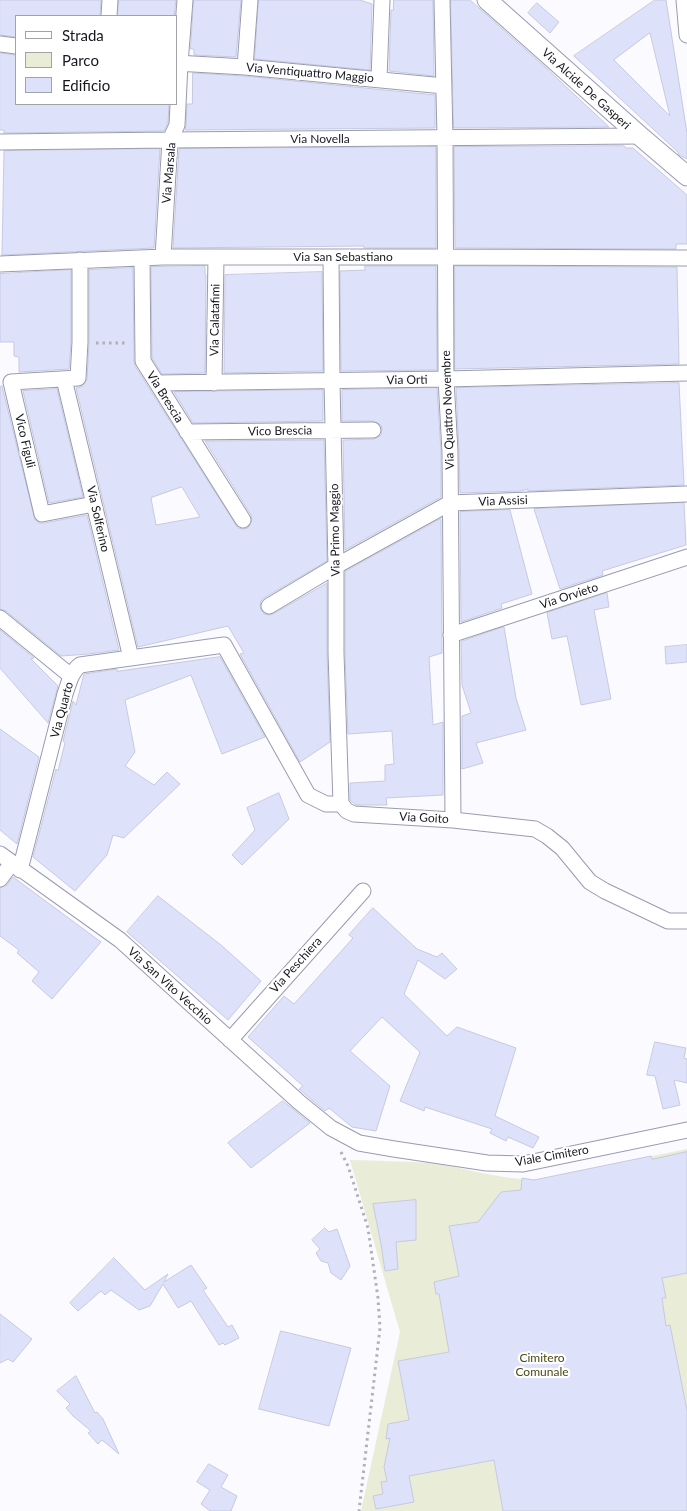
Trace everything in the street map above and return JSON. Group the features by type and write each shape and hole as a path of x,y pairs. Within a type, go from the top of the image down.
{"street":[{"path":"109,15 110,0"},
{"name":"Via Marsala","path":"178,64 185,0"},
{"path":"245,66 250,0"},
{"path":"379,80 382,0"},
{"name":"Via Quattro Novembre","path":"442,0 445,138 446,379 450,452 453,820"},
{"name":"Via Alcide De Gasperi","path":"487,0 687,176"},
{"path":"684,0 687,35"},
{"path":"0,44 15,46"},
{"name":"Via Ventiquattro Maggio","path":"178,64 245,66 444,86"},
{"name":"Via Marsala","path":"163,257 170,140 177,125 177,105"},
{"name":"Via Novella","path":"0,142 640,136"},
{"name":"Via San Sebastiano","path":"0,264 163,257 445,256 687,258"},
{"name":"Via Calatafimi","path":"214,382 216,257"},
{"name":"Via Primo Maggio","path":"331,257 336,653 340,804"},
{"name":"Via Brescia","path":"142,258 143,361 243,520"},
{"path":"687,258 687,271"},
{"name":"Via Solferino","path":"80,260 80,342 71,378 94,504 131,658"},
{"name":"Via Orti","path":"156,383 687,373"},
{"name":"Vico Figuli","path":"71,378 11,382 42,514 94,504"},
{"name":"Vico Brescia","path":"187,432 372,430"},
{"name":"Via Assisi","path":"269,606 336,566 450,503 687,494"},
{"name":"Via Orvieto","path":"451,635 687,557"},
{"path":"0,618 71,676"},
{"name":"Via Quarto","path":"11,862 71,676 75,669 80,666 224,645"},
{"name":"Via Goito","path":"224,645 308,795 326,804 340,804 347,811 354,814 453,820 535,830 547,836 562,848 590,882 668,921 687,922"},
{"path":"0,879 11,862"},
{"name":"Via San Vito Vecchio","path":"11,862 120,940 299,1102 331,1128"},
{"name":"Via Peschiera","path":"230,1040 363,891"},
{"name":"Viale Cimitero","path":"331,1128 359,1143 487,1163 523,1164 687,1130"}],"path":[{"path":"80,342 143,344"},
{"path":"331,1128 348,1166 368,1228 378,1298 380,1328 359,1511"}],"green space":[{"name":"Cimitero Comunale","path":"687,1149 687,1511 361,1511 400,1332 350,1160 428,1163 497,1176 539,1179"}],"building":[{"path":"0,0 101,0 100,15 15,15 15,37 0,35"},
{"path":"119,0 176,0 174,15 118,15"},
{"path":"194,0 241,0 236,57 194,55 194,49 191,49"},
{"path":"259,0 360,0 372,4 370,70 255,59"},
{"path":"394,0 433,0 434,76 389,71 391,10 393,10"},
{"path":"451,0 470,0 609,127 454,128"},
{"path":"655,0 666,0 687,133 687,159 679,155 574,56","holes":["650,33 670,116 614,60"]},
{"path":"537,3 559,22 550,33 528,13"},
{"path":"0,53 15,55 15,105 169,105 168,123 164,131 4,133 4,130 0,130"},
{"path":"193,73 244,76 435,95 435,128 185,130 187,104 192,104"},
{"path":"624,146 626,148 633,148 687,195 687,244 676,244 676,249 455,248 454,147"},
{"path":"436,147 436,248 364,248 364,246 173,248 179,149"},
{"path":"160,149 154,248 2,255 4,151"},
{"path":"205,266 205,373 162,374 152,358 151,267"},
{"path":"365,266 436,266 437,370 341,371 340,271 365,270"},
{"path":"455,266 677,267 679,364 455,369"},
{"path":"133,268 135,366 238,528 248,528 252,520 251,515 205,441 324,440 327,561 264,598 260,606 264,614 273,614 327,583 330,742 300,762 240,654 244,653 228,626 138,647 76,388 83,386 87,379 89,270","holes":["182,487 200,517 156,525 151,498"]},
{"path":"71,270 69,369 19,372 19,357 14,356 14,342 0,342 0,274"},
{"path":"322,272 323,371 224,373 225,275"},
{"path":"679,383 684,485 528,491 528,489 520,491 460,493 456,388"},
{"path":"2,386 35,520 39,523 44,523 87,515 119,650 61,656 6,611 0,609 0,387"},
{"path":"437,388 441,452 441,497 345,550 343,440 374,439 381,435 382,429 381,425 373,421 342,421 342,390"},
{"path":"57,389 83,497 49,503 23,391"},
{"path":"323,390 323,421 193,423 174,392"},
{"path":"684,503 686,545 602,571 603,575 560,589 534,509"},
{"path":"510,510 532,594 501,604 502,608 461,622 460,512"},
{"path":"441,519 442,653 429,657 433,725 443,722 443,795 386,798 387,805 356,805 350,800 350,783 385,781 385,765 394,764 392,731 348,734 345,572"},
{"path":"607,593 609,607 594,610 611,699 581,705 567,636 552,639 547,613"},
{"path":"504,627 516,698 526,730 476,743 483,763 462,769 462,716 471,713 462,685 461,642"},
{"path":"0,630 34,658 31,659 58,686 48,723 0,668"},
{"path":"687,645 687,662 666,664 665,647"},
{"path":"220,657 265,737 222,754 191,675 125,700 135,752 125,766 154,785 167,772 180,784 124,838 113,835 107,855 75,891 33,857 56,769 58,771 73,701 76,705 84,674"},
{"path":"0,729 39,757 17,844 0,830"},
{"path":"279,793 289,819 242,865 232,855 255,830 247,808"},
{"path":"13,877 101,942 52,999 32,981 39,972 17,953 19,950 0,936 0,888 7,885"},
{"path":"158,896 221,945 261,981 228,1020 127,932"},
{"path":"373,908 417,949 437,957 442,953 457,969 445,979 418,960 404,994 447,1036 457,1027 516,1048 495,1116 539,1137 533,1148 508,1137 506,1141 490,1133 492,1129 425,1107 424,1111 400,1101 420,1052 382,1017 350,1051 390,1086 376,1131 352,1127 329,1108 325,1111 299,1089 303,1086 248,1037 284,996 294,1004 353,938 349,935"},
{"path":"655,1042 686,1048 684,1058 687,1059 687,1083 674,1080 680,1105 663,1109 655,1076 647,1075"},
{"path":"283,1101 310,1123 251,1168 228,1143"},
{"name":"Cimitero Comunale","path":"687,1152 687,1273 662,1278 666,1298 662,1298 666,1326 670,1325 687,1410 687,1511 503,1511 494,1460 409,1476 414,1502 376,1509 373,1496 383,1494 381,1482 387,1481 384,1467 390,1438 386,1439 388,1424 409,1420 398,1361 449,1352 439,1294 436,1294 434,1282 459,1276 449,1226 478,1222 501,1192 521,1190 522,1178 534,1180 651,1156 652,1159"},
{"path":"416,1200 416,1240 396,1242 398,1269 385,1271 373,1204"},
{"path":"325,1228 329,1232 337,1229 350,1266 341,1280 331,1273 328,1263 321,1261 316,1253 320,1249 312,1240"},
{"path":"114,1258 145,1290 168,1274 164,1282 191,1265 207,1288 203,1290 228,1327 232,1325 239,1338 225,1345 223,1343 219,1345 191,1301 178,1308 163,1284 150,1306 139,1310 111,1290 105,1295 101,1291 78,1311 70,1303"},
{"path":"0,1314 32,1339 13,1362 8,1359 0,1363"},
{"path":"281,1331 351,1348 329,1426 259,1409"},
{"path":"76,1376 95,1413 97,1412 103,1419 119,1454 102,1440 98,1444 88,1433 91,1431 66,1408 70,1404 57,1391"},
{"path":"209,1464 228,1475 221,1487 237,1496 231,1511 210,1511 201,1504 210,1490 197,1482"}]}
